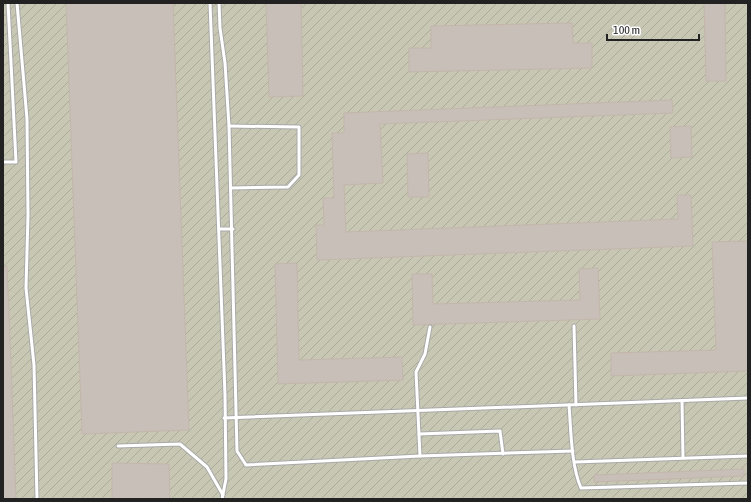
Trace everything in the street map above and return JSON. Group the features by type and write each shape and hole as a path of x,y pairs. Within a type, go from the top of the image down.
{"lane":[{"path":"3,162 16,162 8,3"},
{"path":"17,3 27,119 28,215 26,288 34,365 37,499"},
{"path":"210,3 219,229 226,479 222,497"},
{"path":"219,3 229,126 233,229 237,451 246,465 420,456 573,451"},
{"path":"229,126 299,127 298,175 288,187 231,188"},
{"path":"219,229 233,229"},
{"path":"574,326 576,405"},
{"path":"420,456 416,372 425,354 430,327"},
{"path":"224,418 748,398"},
{"path":"682,401 683,458"},
{"path":"569,405 573,451 581,488 748,483"},
{"path":"419,434 500,431 504,454"},
{"path":"118,446 180,444 207,467 222,497"},
{"path":"575,462 748,456"}],"shaded area":[{"path":"3,3 748,3 748,499 3,499"}],"building":[{"path":"66,3 173,3 189,430 82,434"},
{"path":"266,3 301,3 303,96 269,97"},
{"path":"704,3 725,3 726,81 706,81"},
{"path":"572,23 573,43 592,43 592,68 409,72 409,48 431,48 431,26"},
{"path":"672,100 673,113 380,124 383,183 344,185 346,232 678,219 677,195 691,195 693,246 317,260 316,225 324,225 323,198 334,198 332,133 344,133 344,113"},
{"path":"691,126 692,157 671,158 670,127"},
{"path":"428,153 429,197 408,197 407,154"},
{"path":"748,241 748,371 611,376 611,353 716,350 712,242"},
{"path":"297,263 299,360 402,357 403,380 278,384 275,264"},
{"path":"7,266 16,499 3,499 3,267"},
{"path":"598,268 600,319 413,325 412,274 432,274 433,304 580,300 579,269"},
{"path":"112,463 169,464 170,499 112,499"},
{"path":"744,469 744,476 594,482 594,475"}]}
